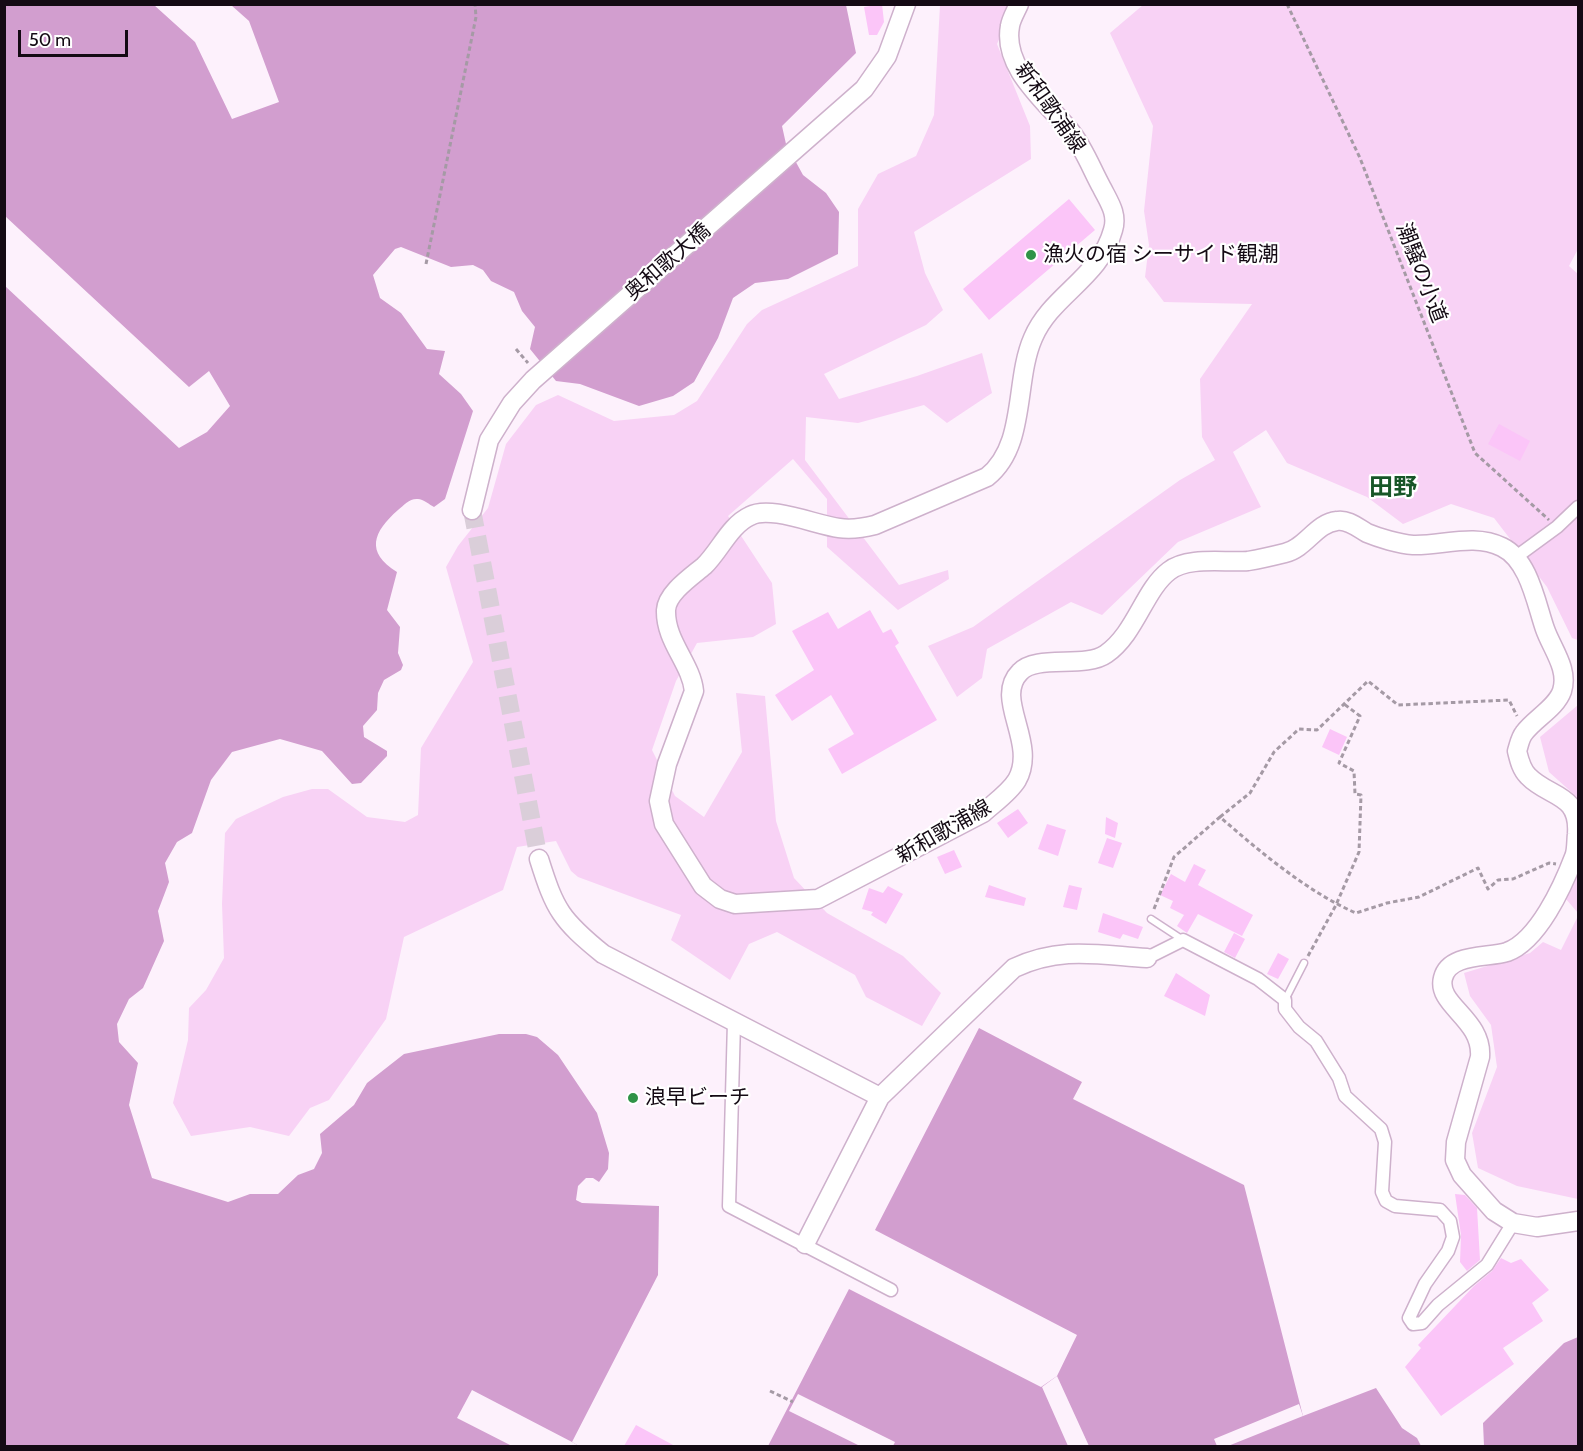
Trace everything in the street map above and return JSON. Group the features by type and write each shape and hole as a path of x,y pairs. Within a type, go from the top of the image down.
{"main road":[{"name":"奥和歌大橋","path":"472,510 489,440 531,371 803,144 864,89 887,56 906,4"},
{"name":"新和歌浦線","path":"1019,4 1010,26 1013,55 1030,87 1073,134 1114,211 1114,229 1102,260 1053,308 1033,337 1009,444 1000,467 875,525 858,530 775,514 761,513 749,516 712,559 674,593 666,606 666,619 675,648 692,679 694,691 667,765 659,801 664,824 703,886 720,899 735,904 818,899 983,813 1016,782 1023,766 1025,755 1011,694 1014,680 1021,670 1033,665 1090,660 1104,656 1122,642 1169,571 1186,564 1250,561 1289,552 1307,542 1324,525 1337,521 1348,522 1368,533 1412,545 1448,541 1486,542 1503,547 1516,557"},
{"path":"1516,557 1525,574 1551,646 1563,667 1562,691 1526,732 1517,751 1528,776 1563,798 1574,810 1577,828 1575,855 1543,920 1522,945 1506,952 1464,960 1448,967 1443,978 1445,996 1474,1027 1481,1044 1456,1142 1455,1160 1462,1175 1494,1211 1513,1223 1537,1227 1578,1221"},
{"path":"539,859 552,901 572,929 603,954 880,1097"},
{"path":"805,1244 880,1097 1014,968 1039,956 1069,953 1147,958"}],"street":[{"path":"1516,557 1557,527 1578,507"},
{"path":"1147,958 1183,940 1258,979 1286,1000 1286,1009 1299,1027 1316,1041 1340,1078 1346,1096 1381,1129 1385,1142 1382,1192 1386,1201 1395,1206 1440,1210 1450,1221 1453,1238 1448,1251 1413,1307 1409,1318 1413,1324 1422,1323 1438,1305 1487,1265 1513,1223"},
{"path":"734,1022 729,1206 891,1290"}],"lane":[{"path":"1150,919 1183,940"},
{"path":"1286,1000 1304,963"}],"path":[{"path":"426,264 476,17 475,4"},
{"name":"潮騒の小道","path":"1287,4 1360,158 1475,453 1557,527"},
{"path":"516,349 531,371"},
{"path":"1150,919 1174,857 1250,793 1274,752 1282,744 1299,729 1317,730 1368,681 1398,705 1509,700 1526,732"},
{"path":"1304,963 1336,905 1359,852 1361,795 1355,794 1354,771 1339,763 1360,716 1344,704"},
{"path":"1220,817 1249,842 1336,905 1356,913 1387,903 1419,897 1479,868 1488,889 1498,880 1513,879 1549,863 1569,867"},
{"path":"770,1391 794,1402"}],"shaded area":[{"path":"5,5 154,5 195,42 232,119 279,102 249,21 231,5 846,5 856,53 782,126 786,144 803,175 826,193 839,212 838,254 788,279 755,283 733,298 718,338 694,382 673,396 639,406 580,384 556,381 530,349 535,327 522,311 514,292 491,281 483,270 473,265 451,267 401,247 395,249 373,275 380,298 401,313 427,349 445,351 439,374 461,394 473,411 445,499 434,507 420,499 407,502 389,518 378,534 376,542 380,557 397,572 387,610 400,627 398,653 403,665 401,670 384,680 378,693 377,710 363,726 364,737 387,751 387,756 361,783 352,784 322,751 280,739 232,752 211,780 192,833 177,842 165,863 169,882 158,911 164,941 143,988 129,999 117,1024 119,1042 138,1063 129,1105 152,1178 228,1202 250,1194 278,1194 298,1175 314,1169 322,1153 320,1134 354,1105 367,1083 404,1054 499,1034 526,1034 537,1037 558,1055 597,1113 609,1153 608,1169 599,1182 593,1178 586,1178 578,1186 576,1200 582,1203 659,1206 658,1275 572,1442 579,1446 5,1446"},
{"path":"940,5 1015,5 997,44 1030,126 1031,159 914,232 925,273 943,310 926,325 824,374 839,399 917,376 982,353 992,393 947,423 924,405 858,423 806,417 805,460 899,585 948,570 949,579 898,610 827,547 827,499 793,459 728,516 772,583 776,624 753,637 697,643 676,681 652,750 675,796 704,817 742,752 736,693 765,696 776,821 794,878 827,913 903,956 941,993 922,1026 866,997 855,975 777,932 749,944 730,980 671,940 681,915 578,877 571,871 556,841 517,847 503,890 404,937 386,1019 329,1100 310,1108 289,1136 250,1127 191,1136 173,1103 188,1040 189,1008 206,990 224,958 222,904 225,833 236,819 283,797 312,789 328,789 367,817 405,822 418,815 421,748 473,662 446,567 458,546 488,508 506,444 536,405 558,395 614,421 674,415 697,401 747,324 762,310 858,266 858,209 878,174 916,156 934,115"},
{"path":"1143,5 1578,5 1578,249 1569,266 1578,274 1578,640 1572,638 1547,587 1494,518 1451,504 1403,524 1367,497 1287,463 1266,430 1233,452 1261,507 1178,542 1102,615 1071,602 987,649 982,678 957,697 928,646 973,627 1180,480 1215,460 1202,437 1200,379 1252,304 1164,302 1145,277 1149,245 1144,211 1153,126 1110,33"},
{"path":"1578,705 1578,798 1549,772 1540,737"},
{"path":"1578,875 1578,913 1566,899"},
{"path":"1578,916 1578,1199 1517,1186 1478,1168 1472,1133 1497,1067 1491,1025 1470,996 1464,973 1530,953 1543,942 1561,950"},
{"path":"979,1028 1082,1082 1073,1099 1244,1185 1303,1416 1376,1388 1402,1428 1417,1438 1421,1446 768,1446 849,1289 1041,1387 1057,1376 1077,1335 875,1230"},
{"path":"1578,1337 1578,1446 1484,1446 1483,1423 1564,1343"}],"pier":[{"path":"5,216 189,387 209,371 230,406 207,432 179,448 5,286"},
{"path":"1057,1376 1089,1446 1068,1446 1042,1387"},
{"path":"472,1390 579,1446 512,1446 457,1418"},
{"path":"798,1394 895,1442 893,1446 860,1446 789,1411"},
{"path":"1299,1404 1303,1416 1228,1446 1217,1446 1214,1439"}],"building":[{"path":"882,4 884,22 877,35 869,35 864,7"},
{"path":"1069,199 1095,230 989,320 963,289"},
{"path":"1499,424 1530,441 1520,461 1488,444"},
{"path":"870,610 883,633 891,629 899,643 895,646 937,720 842,774 828,749 854,734 831,695 792,721 775,695 814,670 792,631 828,612 838,629"},
{"path":"1330,729 1347,737 1339,755 1322,747"},
{"path":"1018,809 1028,823 1008,838 997,823"},
{"path":"1106,817 1118,823 1115,838 1105,834"},
{"path":"1047,824 1066,830 1058,856 1038,849"},
{"path":"1107,838 1122,843 1113,868 1098,863"},
{"path":"954,850 962,867 945,874 937,857"},
{"path":"1194,864 1206,870 1198,885 1253,915 1242,936 1198,914 1187,933 1177,926 1184,915 1170,908 1173,901 1160,895 1171,874 1185,882"},
{"path":"989,885 1026,898 1024,906 985,897"},
{"path":"1069,885 1082,888 1077,910 1063,907"},
{"path":"888,886 903,894 886,924 871,915 873,912 862,909 869,888 883,893"},
{"path":"1103,913 1143,927 1138,939 1123,934 1120,939 1098,932"},
{"path":"1234,933 1245,939 1235,958 1224,952"},
{"path":"1278,953 1289,959 1278,979 1267,974"},
{"path":"1176,973 1210,995 1205,1016 1164,996"},
{"path":"1455,1194 1465,1195 1477,1208 1480,1260 1467,1271 1460,1262 1461,1235"},
{"path":"1501,1258 1511,1263 1521,1259 1549,1290 1532,1303 1543,1321 1503,1348 1514,1364 1441,1416 1405,1367 1421,1348 1418,1345 1474,1286 1492,1271"},
{"path":"636,1425 675,1446 624,1446"}],"tunnel":[{"path":"472,510 539,859"}],"place":[{"name":"漁火の宿 シーサイド観潮","path":"1031,255"},
{"name":"浪早ビーチ","path":"633,1098"}],"district":[{"name":"田野","path":"1393,488"}]}
